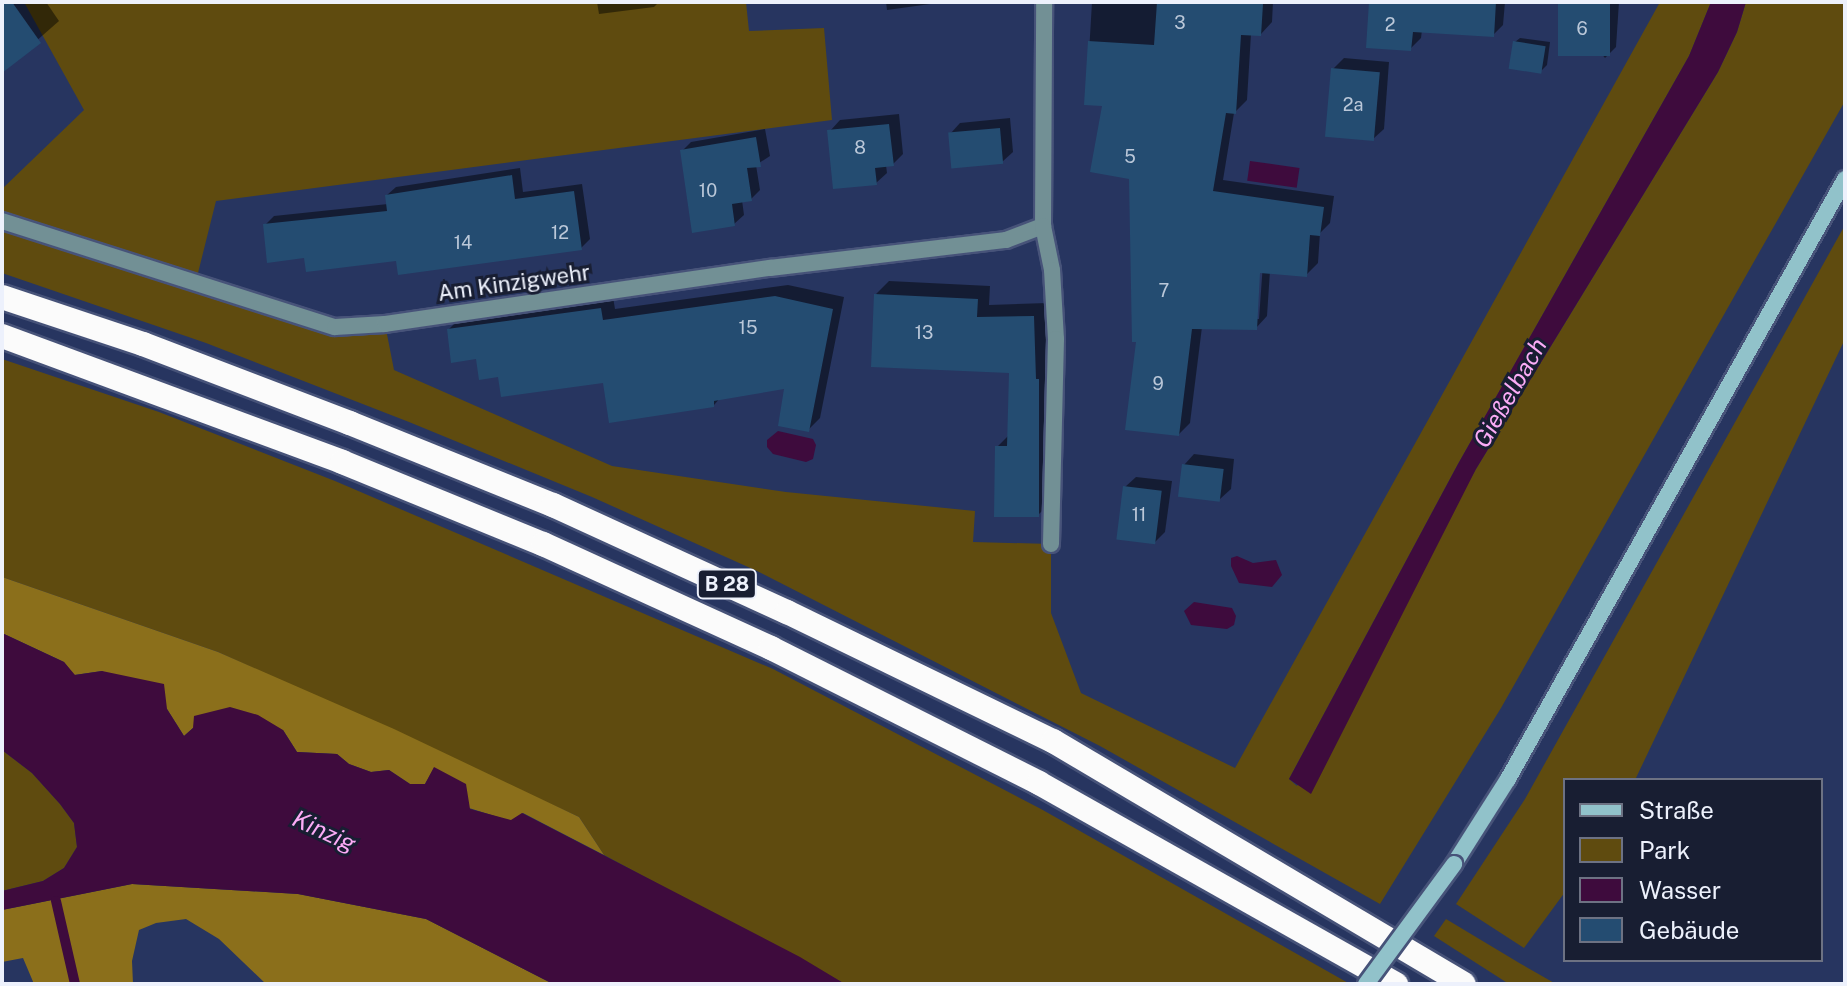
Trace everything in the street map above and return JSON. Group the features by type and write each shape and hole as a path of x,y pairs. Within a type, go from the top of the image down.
{"highway":[{"name":"B 28","path":"2,297 143,344 379,435 553,505 787,612 1053,741 1464,984"},
{"name":"B 28","path":"2,336 167,395 500,526 771,648 1039,783 1396,984"}],"street":[{"path":"1044,2 1043,226 1052,270 1056,339 1051,544"},
{"path":"1366,984 1454,864 1524,752 1845,179"},
{"name":"Am Kinzigwehr","path":"2,221 335,327 385,324 770,268 1006,240 1043,226"}],"green space":[{"path":"24,2 746,2 749,31 824,28 832,120 216,201 196,281 335,327 385,324 394,370 612,466 786,492 975,511 973,542 1051,544 1051,613 1081,693 1235,768 1660,2 1711,2 1689,56 1458,464 1289,779 1297,786 1476,469 1718,72 1737,32 1746,2 1845,2 1845,101 1501,708 1380,904 1100,746 757,571 592,497 409,422 206,343 2,273 2,189 84,110"},
{"path":"1845,225 1845,339 1636,778 1563,778 1563,895 1524,948 1456,904 1525,799"},
{"path":"2,359 159,412 335,481 773,669 1041,809 1350,984 845,984 604,855 579,817 218,652 2,577"},
{"path":"2,750 32,773 60,804 74,823 77,847 64,868 43,881 2,891"},
{"path":"1446,919 1556,984 1509,984 1434,936"}],"shaded area":[{"path":"2,577 218,652 394,729 579,817 604,855 523,813 511,821 469,808 434,768 425,784 410,784 389,770 371,772 349,764 337,754 297,752 283,730 193,728 184,736 167,709 102,671 74,675 64,662 2,633"},
{"path":"132,884 298,894 426,919 553,984 266,984 219,939 186,919 156,923 139,930 132,961 133,984 34,984 23,958 2,962 2,910"}],"water":[{"name":"Gießelbach","path":"1711,2 1746,2 1737,32 1718,72 1476,469 1311,794 1289,779 1458,464 1689,56"},
{"path":"1250,161 1300,168 1297,188 1247,181"},
{"path":"778,431 813,439 816,445 813,459 806,462 773,454 767,447 767,440"},
{"path":"1237,556 1253,563 1276,560 1282,575 1272,587 1239,583 1231,566 1231,558"},
{"path":"1194,602 1232,608 1236,616 1234,625 1227,629 1191,625 1184,611"},
{"name":"Kinzig","path":"2,633 64,662 75,675 102,671 164,684 167,709 184,736 193,728 194,716 230,707 258,715 283,730 297,752 337,754 349,764 371,772 389,770 410,784 425,784 434,767 466,784 470,809 511,820 522,813 800,957 845,984 553,984 426,919 298,894 132,884 2,910 2,891 43,881 64,868 77,847 74,823 60,804 32,773 2,750"}],"building":[{"path":"2,2 12,2 41,43 2,73"},
{"path":"1157,2 1263,4 1261,36 1241,35 1236,114 1226,113 1213,191 1324,207 1320,236 1310,235 1307,277 1260,273 1257,330 1192,329 1179,436 1125,430 1136,342 1132,342 1129,179 1090,172 1102,106 1084,105 1088,41 1154,45"},
{"path":"1369,2 1496,2 1494,37 1413,32 1411,51 1366,48"},
{"path":"1558,2 1610,2 1610,56 1558,56"},
{"path":"1513,41 1546,46 1541,74 1509,69"},
{"path":"1331,68 1380,72 1374,141 1325,137"},
{"path":"889,124 894,166 875,168 877,185 833,189 827,130"},
{"path":"1000,128 1003,164 951,168 948,133"},
{"path":"756,137 761,167 747,168 752,201 732,204 735,226 692,233 680,150"},
{"path":"512,175 515,199 574,191 582,250 398,275 396,261 306,272 304,258 267,263 263,224 387,211 385,195"},
{"path":"874,294 978,299 977,317 1034,316 1036,379 1039,379 1039,517 994,517 995,446 1007,446 1009,373 871,367"},
{"path":"775,296 833,309 809,432 778,426 784,389 714,401 714,407 609,423 603,383 501,397 498,377 479,380 476,359 451,363 447,329 601,308 603,320"},
{"path":"1182,464 1224,469 1220,502 1178,497"},
{"path":"1123,486 1162,491 1155,544 1116,540"}],"waterway":[{"path":"56,901 75,984"}]}
